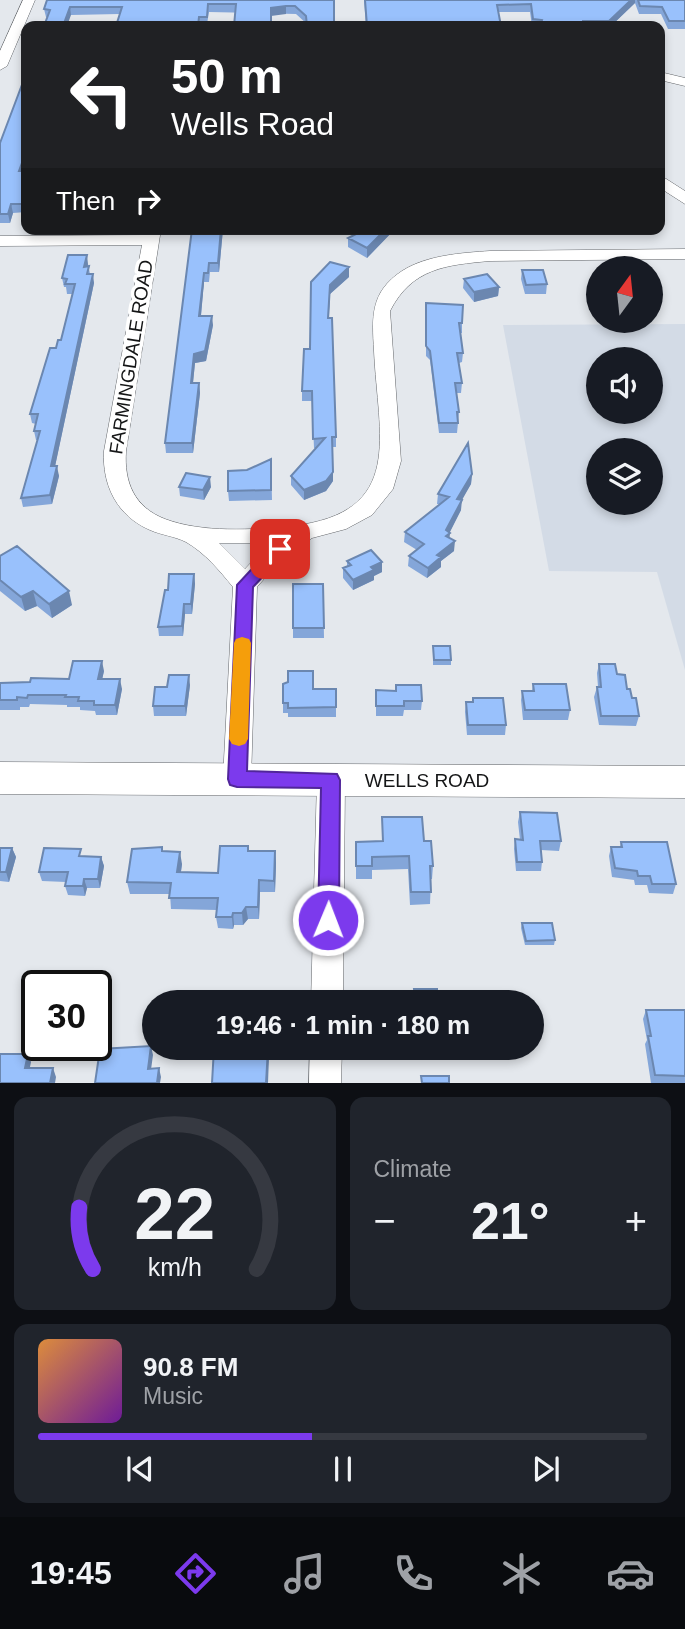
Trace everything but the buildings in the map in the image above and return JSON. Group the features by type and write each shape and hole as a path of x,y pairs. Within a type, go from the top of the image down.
{"main road":[{"name":"WELLS ROAD","path":"0,778 685,782"}],"street":[{"path":"21,21 29,0"},
{"path":"6,61 21,21"},
{"path":"665,77 685,82"},
{"path":"665,184 685,199"},
{"path":"0,241 130,235"},
{"name":"FARMINGDALE ROAD","path":"152,235 115,452 114,474 120,493 138,513 157,524 184,532 218,554 245,585"},
{"path":"184,532 249,535 306,532 326,528 350,517 371,500 386,480 390,456 380,318 384,300 405,278 429,266 473,257 685,254"},
{"path":"237,779 245,585 269,558 306,532"},
{"path":"327,990 331,780"},
{"path":"325,1083 326,1060"}],"shaded area":[{"path":"663,324 685,324 685,670 657,572 549,571 503,325 586,325 586,333 663,333"}],"slow traffic":[{"path":"239,739 242,643"}],"route":[{"path":"280,549 245,585 237,779 331,780 328,920"}]}
